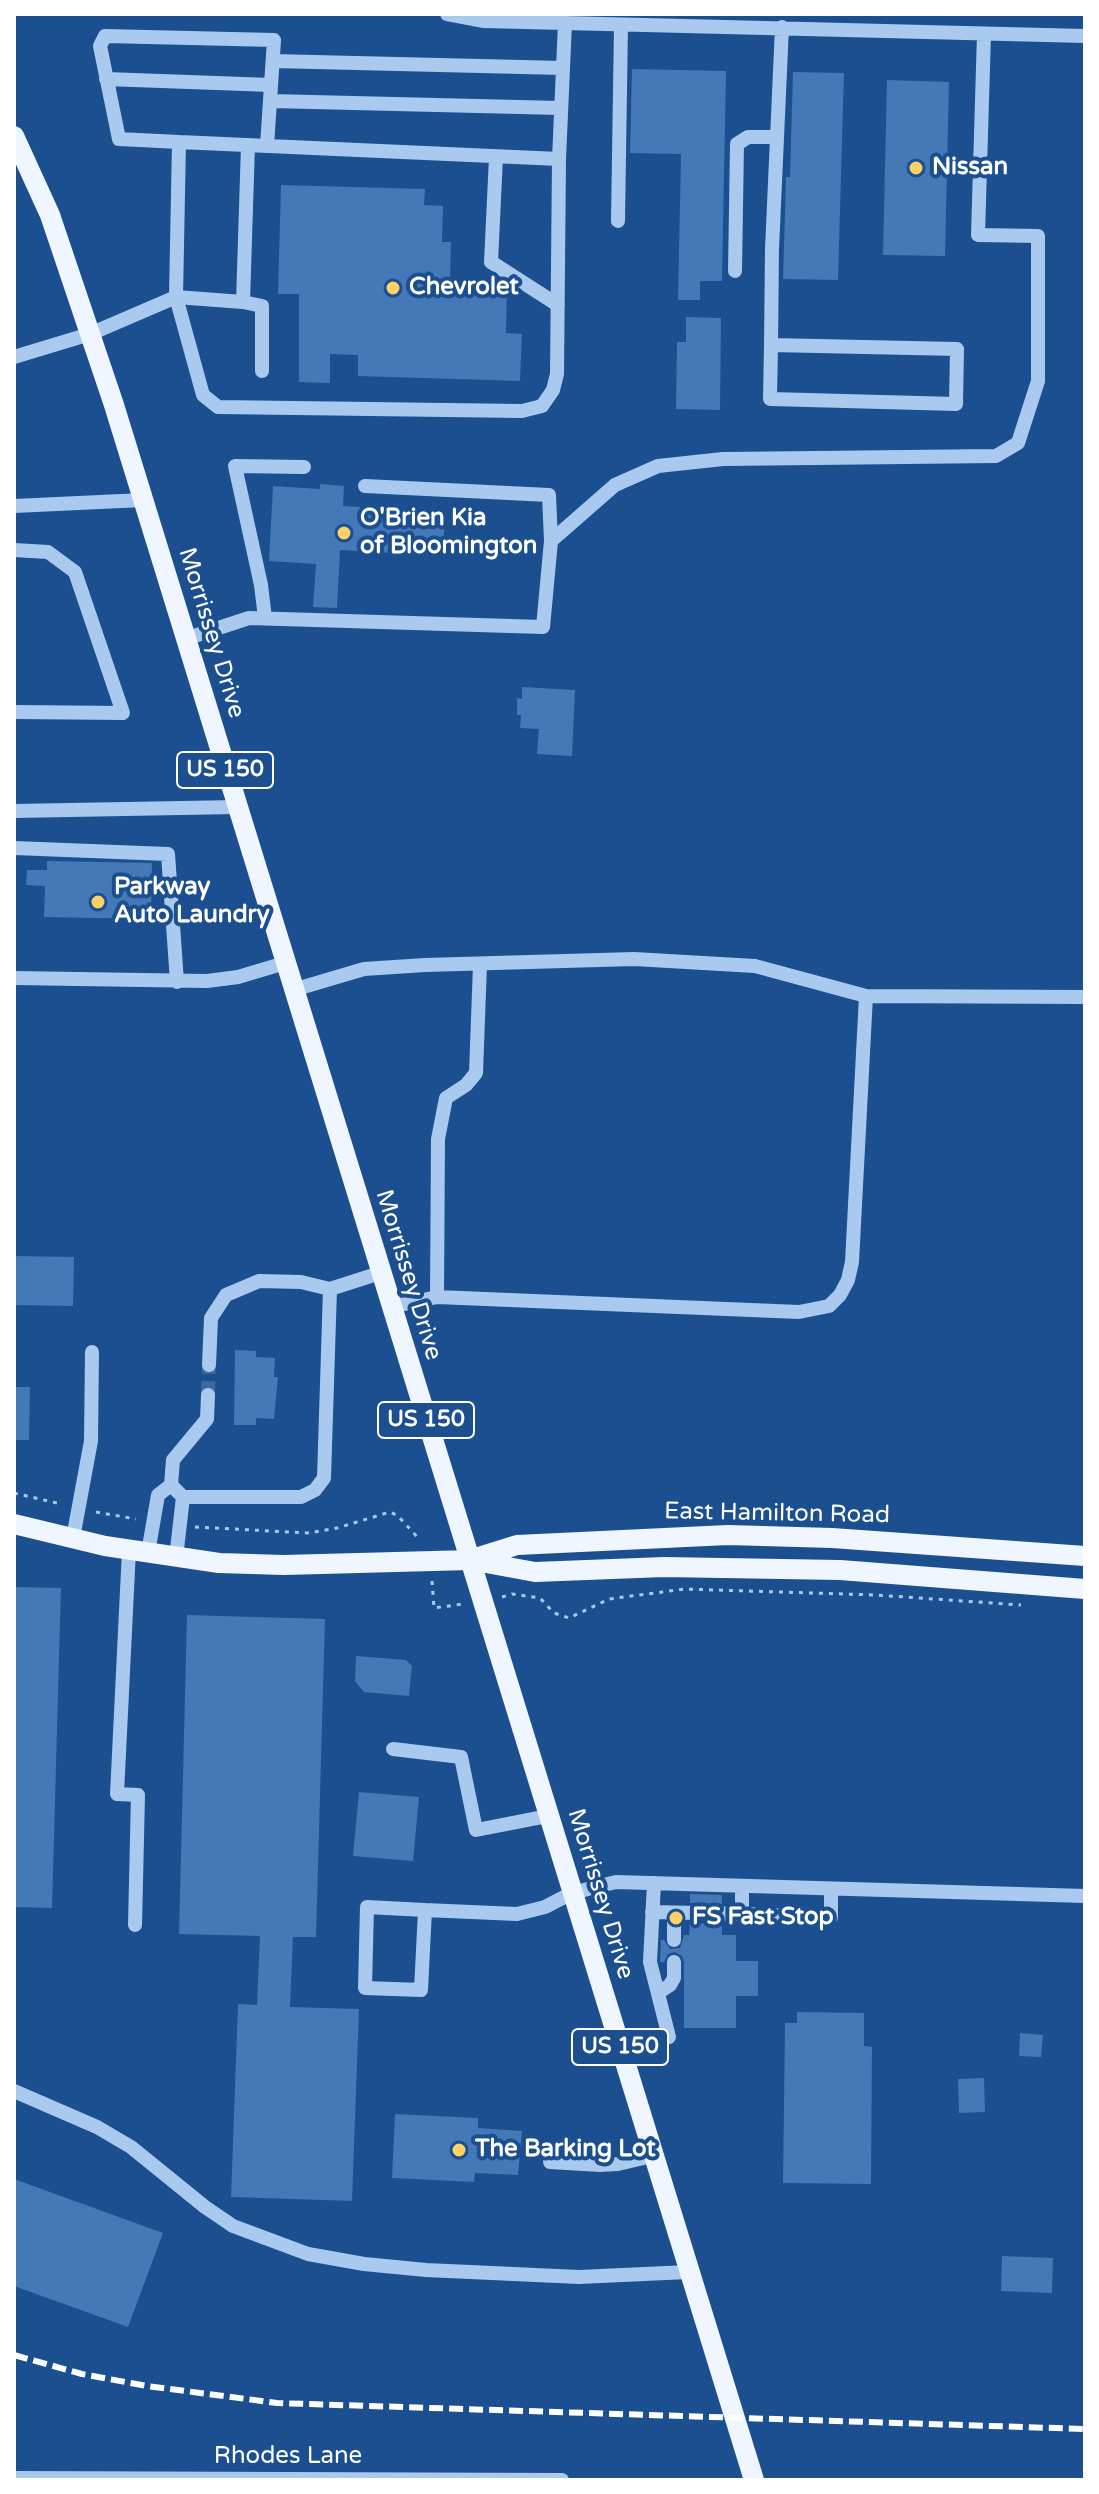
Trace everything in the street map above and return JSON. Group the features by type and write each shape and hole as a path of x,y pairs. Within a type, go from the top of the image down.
{"main road":[{"name":"Morrissey Drive","path":"15,139 20,162 50,215 143,500 754,2480"},
{"name":"East Hamilton Road","path":"14,1524 176,1558 284,1565 470,1560 535,1572 664,1567 840,1570 1085,1589"},
{"name":"East Hamilton Road","path":"470,1560 517,1545 728,1535 832,1538 1085,1556"}],"street":[{"path":"447,14 484,21 1085,36"},
{"path":"893,14 894,30"},
{"path":"179,142 176,297 203,395 218,407 522,411 542,406 553,390 557,374 560,108 565,23"},
{"path":"618,221 621,25"},
{"path":"771,345 957,349 956,404 770,399 771,345 777,137 782,27"},
{"path":"551,541 615,485 658,466 723,459 996,456 1018,443 1038,381 1038,236 978,235 984,34"},
{"path":"267,146 274,40 105,36 100,46 119,139 496,157 559,159"},
{"path":"273,61 563,68"},
{"path":"106,79 271,85"},
{"path":"271,101 560,108"},
{"path":"735,271 737,144 748,137 777,137"},
{"path":"243,302 248,145"},
{"path":"496,157 491,262 558,305"},
{"path":"14,357 90,334 176,297 262,306 262,371"},
{"path":"265,618 261,585 235,466 304,467"},
{"path":"185,639 249,618 543,627 551,541 549,495 365,486"},
{"path":"14,506 143,500"},
{"path":"14,550 48,552 75,572 123,713 14,712"},
{"path":"14,811 237,807"},
{"path":"14,848 168,854 177,982"},
{"path":"293,990 364,969 634,959 755,966 866,996 1085,997"},
{"path":"14,978 177,982 238,977 285,963"},
{"path":"437,1297 438,1139 446,1098 466,1085 476,1073 480,965"},
{"path":"391,1307 437,1297 799,1312 829,1306 848,1280 852,1262 866,996"},
{"path":"209,1365 211,1318 226,1295 259,1281 301,1282 330,1289 380,1273"},
{"path":"171,1485 183,1497 301,1497 315,1490 324,1478 330,1289"},
{"path":"73,1538 91,1441 92,1352"},
{"path":"135,1925 138,1795 117,1794 138,1552 158,1495 171,1485 173,1460 207,1419 208,1395"},
{"path":"176,1558 183,1497"},
{"path":"393,1749 461,1757 476,1830 548,1816"},
{"path":"425,1910 421,1990 365,1988 367,1907 517,1914 545,1907 572,1893 616,1882 1085,1896"},
{"path":"620,2050 669,2037 650,1962 654,1883"},
{"path":"742,1886 742,1914"},
{"path":"652,1912 831,1917 831,1889"},
{"path":"674,1913 674,1940"},
{"path":"658,1993 674,1978 674,1962"},
{"path":"14,2091 97,2127 131,2147 233,2226 308,2254 426,2270 579,2277 688,2272"},
{"path":"550,2162 600,2165 652,2156"},
{"name":"Rhodes Lane","path":"14,2478 562,2480"}],"building":[{"path":"632,69 726,71 722,281 700,281 700,300 678,300 681,154 630,153"},
{"path":"793,72 844,73 838,280 783,279"},
{"name":"Nissan","path":"887,80 949,82 945,256 883,255"},
{"name":"Chevrolet","path":"281,185 425,189 424,205 443,206 442,242 451,242 450,280 507,284 506,333 522,334 520,381 358,376 358,355 330,354 330,383 299,382 299,294 278,294"},
{"path":"686,317 721,318 720,410 676,409 677,342 686,342"},
{"path":"320,484 344,486 343,506 445,512 443,556 340,550 337,608 313,607 316,564 269,561 273,486 320,489"},
{"path":"522,687 575,690 572,756 537,754 539,729 520,728 521,715 517,715 517,698 522,699"},
{"name":"Parkway Auto Laundry","path":"47,861 152,863 151,919 44,917 45,886 26,885 27,870 47,870"},
{"path":"14,1256 74,1257 73,1306 14,1305"},
{"path":"235,1350 256,1351 256,1357 275,1358 274,1377 278,1377 274,1419 256,1418 256,1425 234,1425"},
{"path":"14,1387 30,1387 29,1440 14,1440"},
{"path":"14,1587 61,1588 52,1908 14,1907"},
{"path":"187,1615 325,1619 316,1937 293,1937 290,2007 359,2009 352,2201 231,2197 238,2004 257,2005 260,1936 179,1934"},
{"path":"356,1656 406,1660 412,1666 409,1696 364,1692 355,1681"},
{"path":"359,1792 419,1797 413,1861 353,1856"},
{"path":"690,1894 722,1895 722,1904 690,1903"},
{"path":"690,1923 722,1924 722,1935 736,1935 736,1961 758,1961 758,1996 736,1996 736,2028 684,2028 684,1962 682,1956 675,1952 660,1962 661,1940 670,1949 680,1948 684,1935 689,1935"},
{"path":"797,2012 864,2013 864,2046 872,2047 871,2184 783,2183 785,2023 797,2023"},
{"path":"1020,2033 1043,2035 1041,2057 1019,2056"},
{"path":"984,2078 985,2112 959,2113 958,2079"},
{"name":"The Barking Lot","path":"395,2114 478,2118 478,2128 522,2131 518,2175 475,2173 474,2182 392,2178"},
{"path":"14,2179 163,2233 128,2327 14,2286"},
{"path":"1002,2256 1053,2258 1052,2293 1001,2291"}],"tunnel":[{"path":"208,1395 209,1365"}],"railway":[{"path":"14,2355 82,2374 147,2386 277,2403 1085,2429"}],"place":[{"name":"Nissan","path":"916,168"},
{"name":"Chevrolet","path":"393,288"},
{"name":"O'Brien Kia of Bloomington","path":"344,533"},
{"name":"Parkway Auto Laundry","path":"98,902"},
{"name":"FS Fast Stop","path":"676,1918"},
{"name":"The Barking Lot","path":"459,2150"}]}
